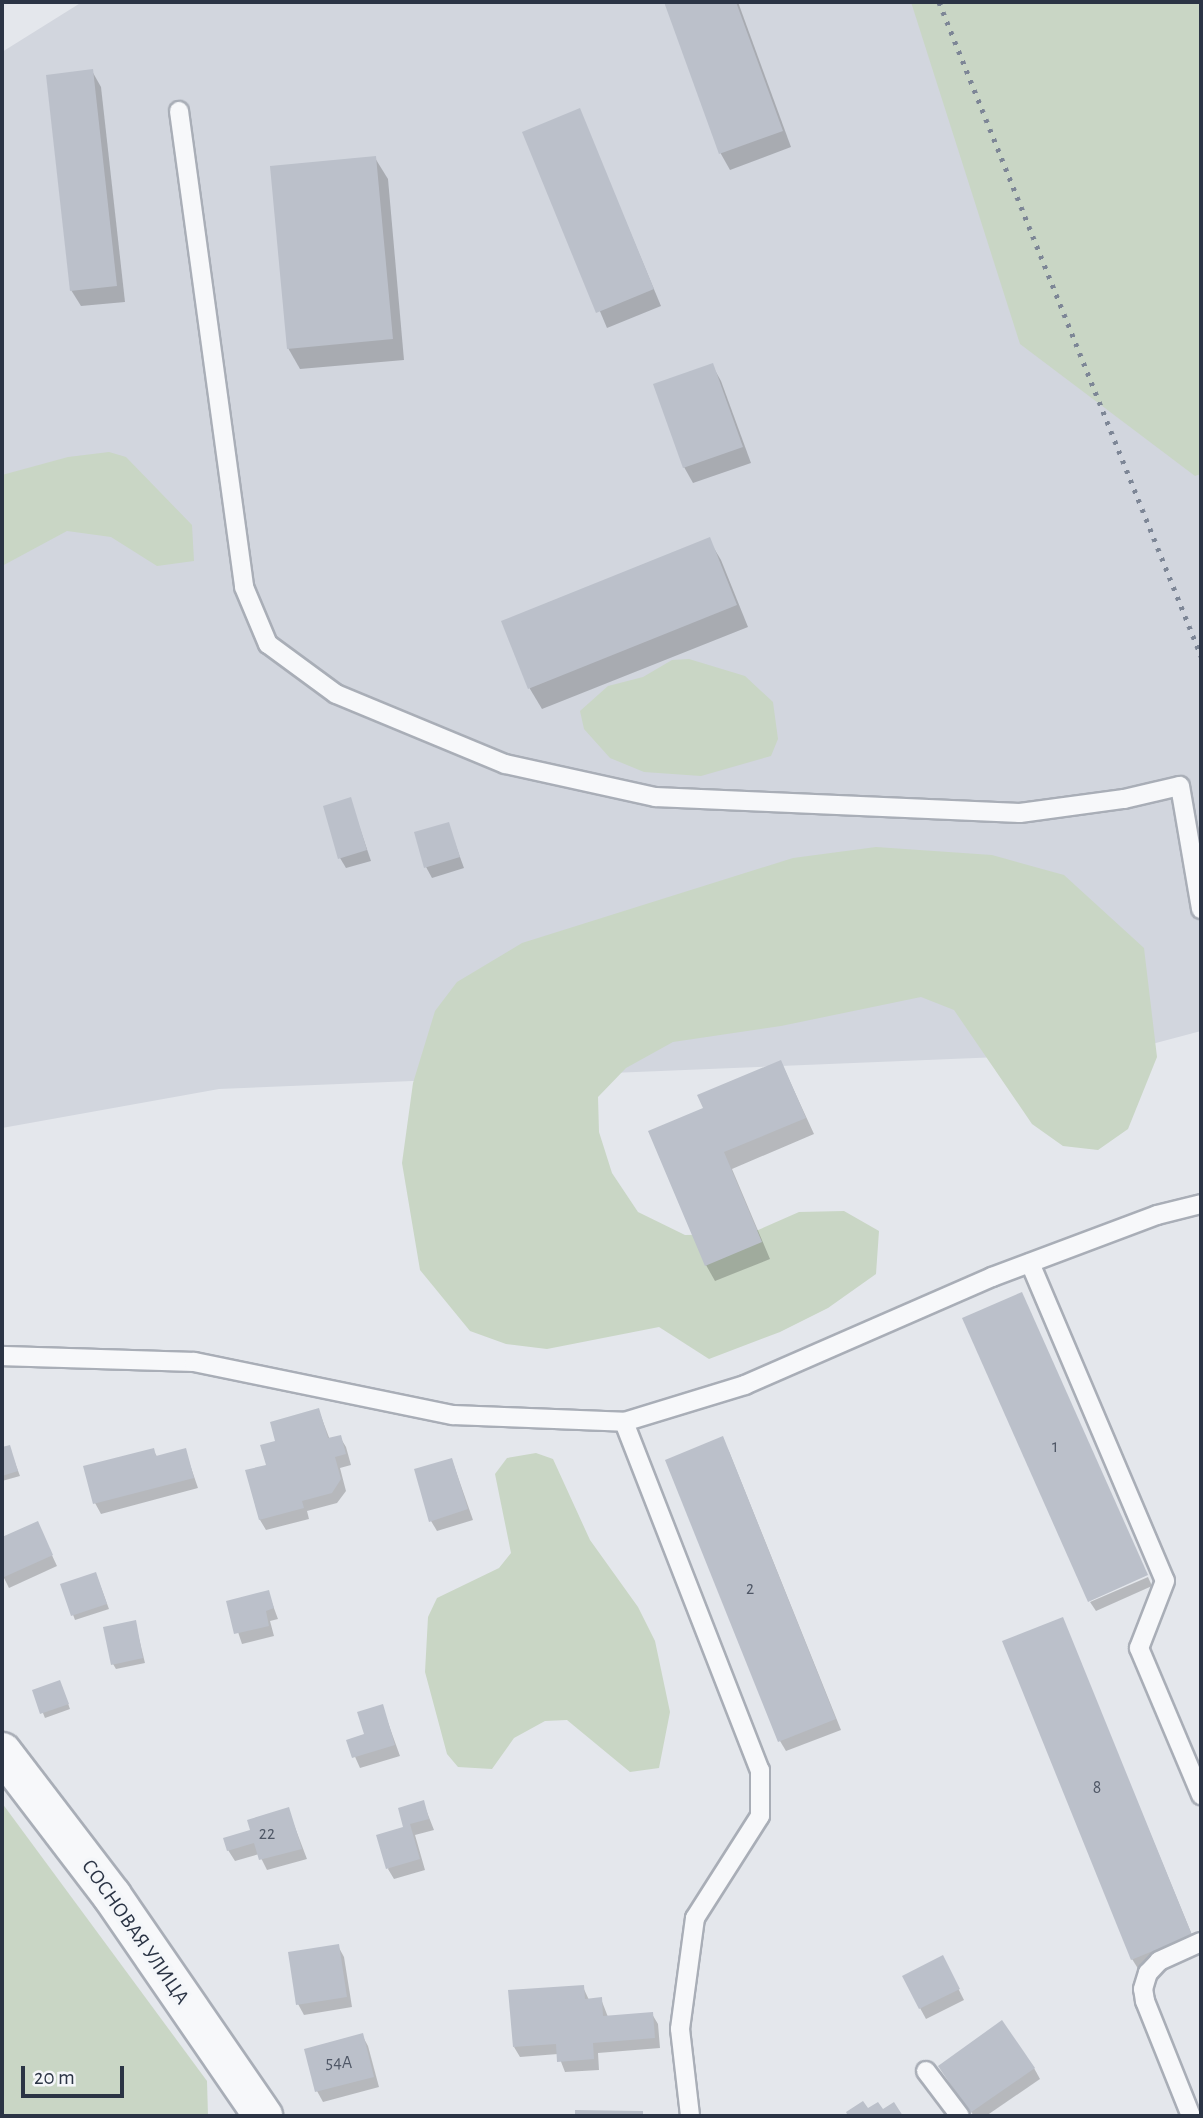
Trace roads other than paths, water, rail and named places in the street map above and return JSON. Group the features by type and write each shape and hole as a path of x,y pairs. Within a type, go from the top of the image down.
{"street":[{"name":"СОСНОВАЯ УЛИЦА","path":"2,1752 112,1896 264,2116"}],"lane":[{"path":"179,111 244,587 268,644 335,694 505,764 655,797 1020,813 1124,799 1180,786 1201,909"},
{"path":"2,1356 194,1362 453,1415 624,1422 745,1385 1030,1262 1157,1215 1201,1204"},
{"path":"1030,1262 1165,1581 1139,1648 1201,1795"},
{"path":"624,1422 760,1770 760,1816 695,1918 680,2029 690,2116"},
{"path":"1191,2116 1145,2001 1143,1989 1147,1973 1159,1961 1201,1942"},
{"path":"926,2071 960,2116"}],"railway":[{"path":"939,2 1201,656"}]}
